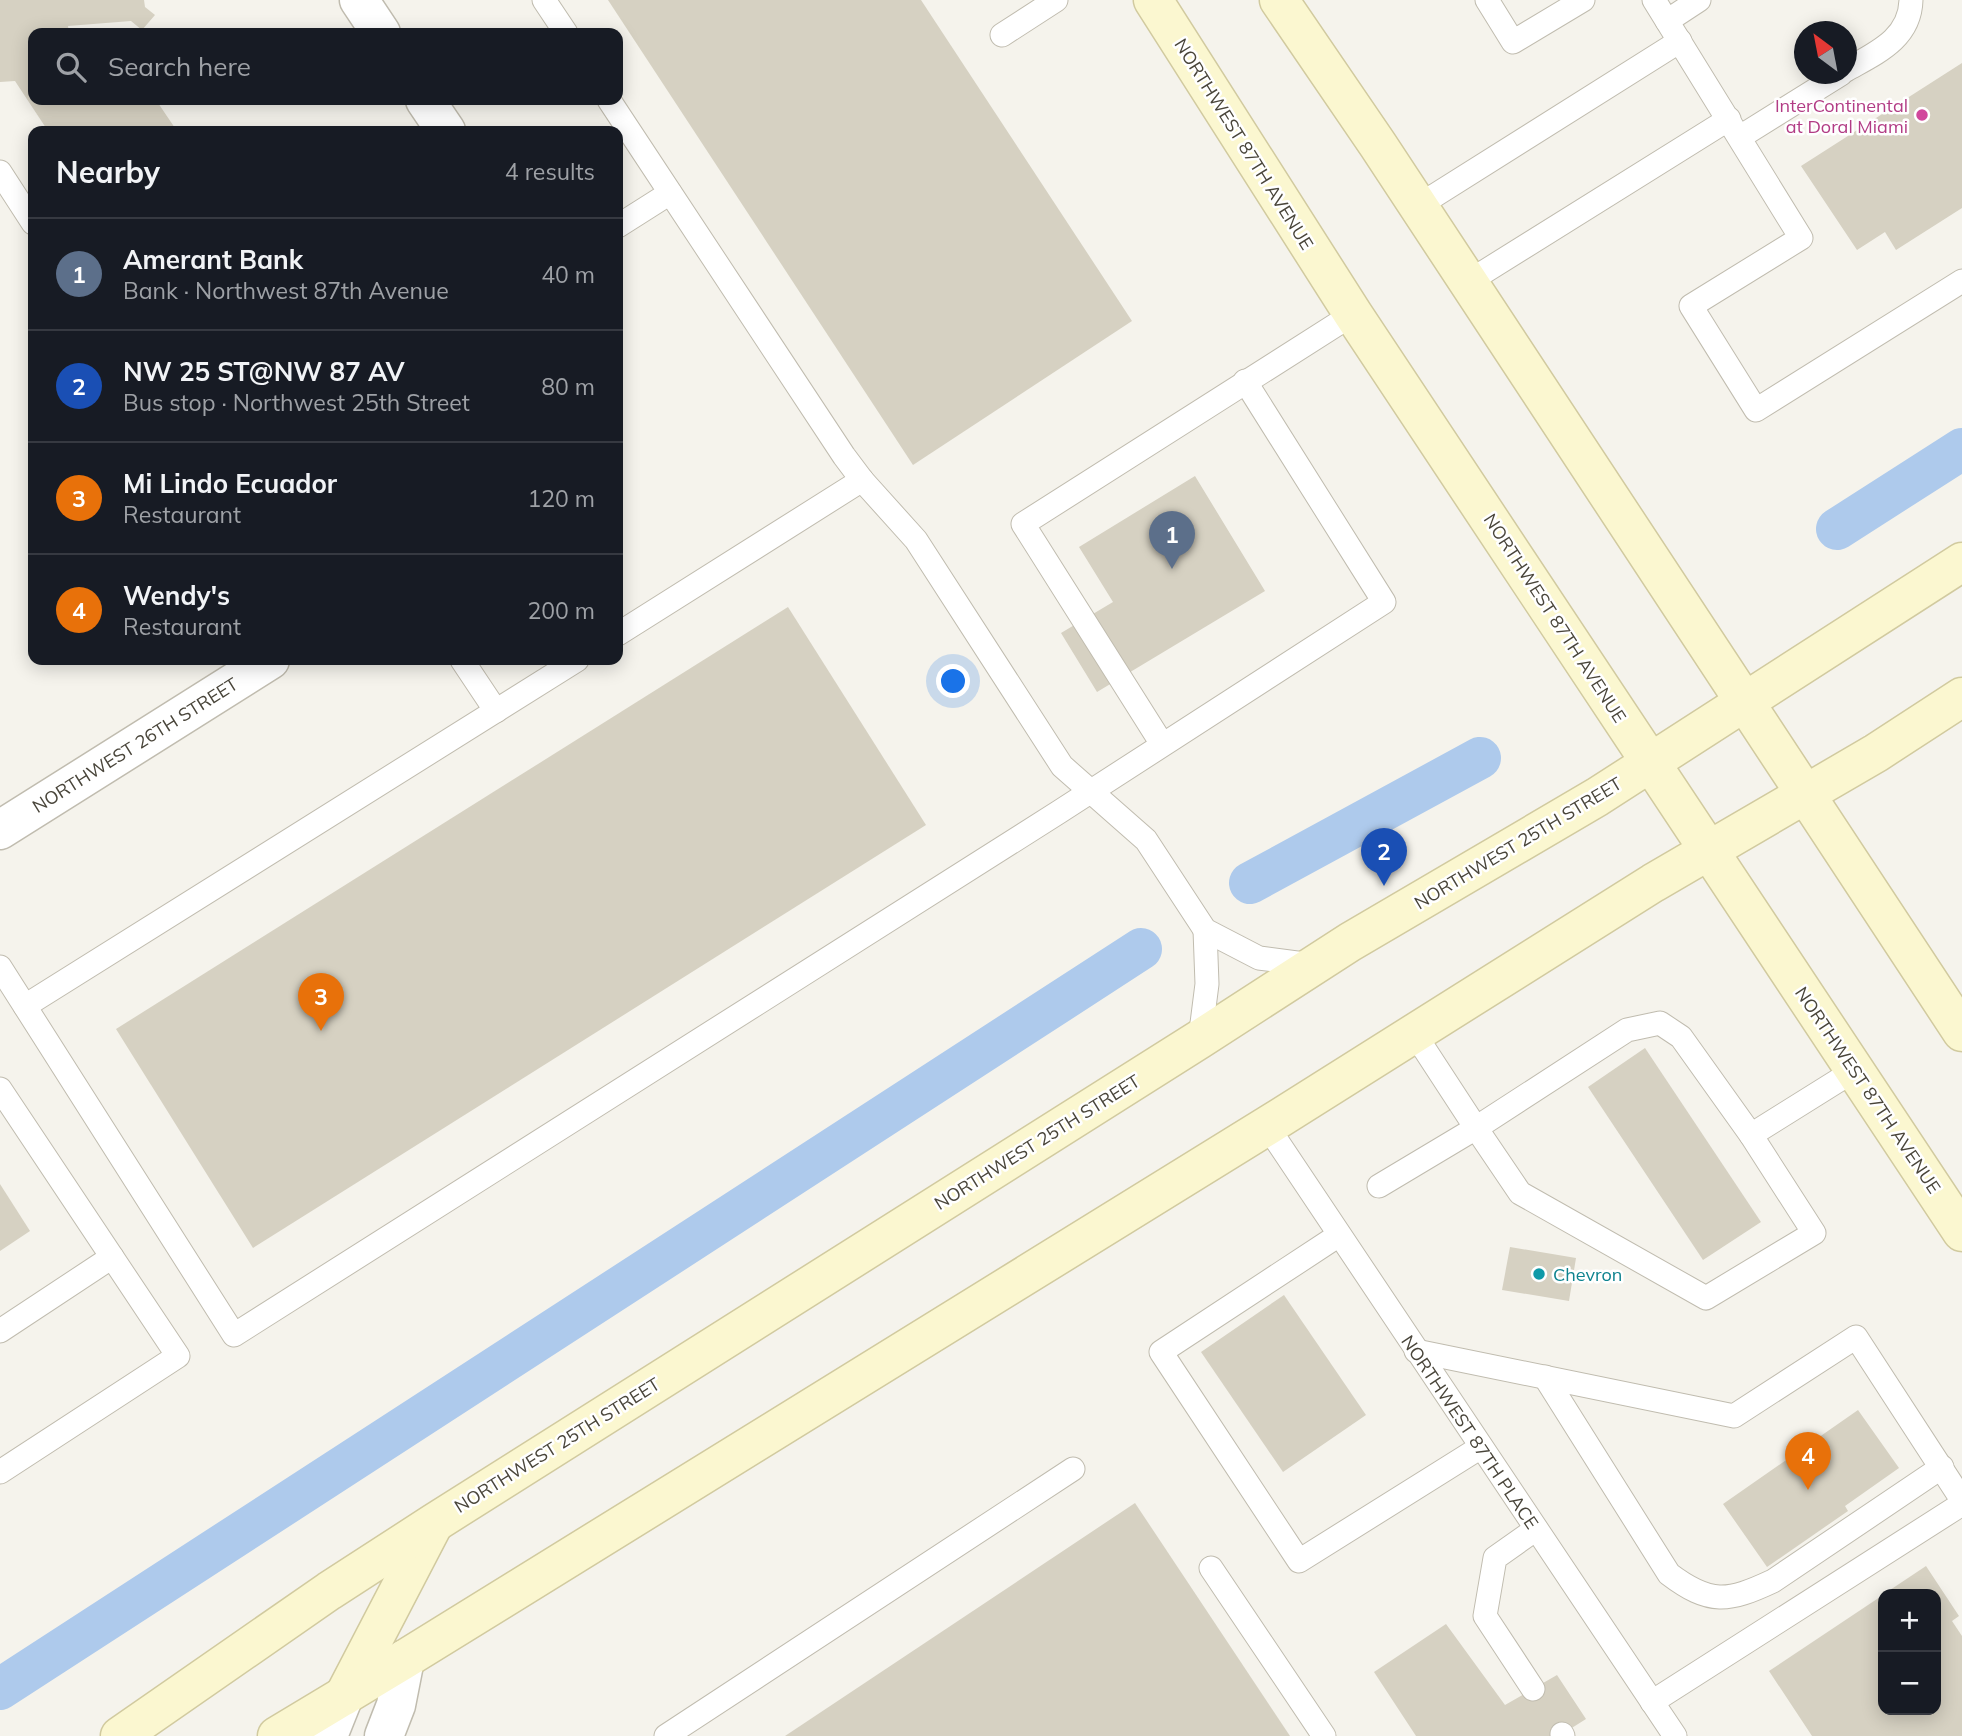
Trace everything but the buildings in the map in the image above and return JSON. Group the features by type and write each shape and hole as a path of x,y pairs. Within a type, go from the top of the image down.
{"main road":[{"name":"NORTHWEST 87TH AVENUE","path":"1153,0 1353,314 1962,1232"},
{"path":"1279,0 1418,206 1962,1032"},
{"name":"NORTHWEST 25TH STREET","path":"120,1736 329,1591 434,1523 1313,965 1597,797 1962,562"},
{"path":"277,1736 1267,1126 1643,889 1876,753 1962,697"},
{"path":"344,1696 434,1523"}],"street":[{"name":"NORTHWEST 26TH STREET","path":"0,830 262,665"},
{"path":"384,1736 396,1705 405,1659"},
{"path":"328,1736 344,1696"}],"lane":[{"path":"544,0 563,28"},
{"path":"1002,35 1056,0"},
{"path":"1488,0 1513,42 1583,0"},
{"path":"1654,0 1801,238 1691,306 1756,410 1962,281"},
{"path":"1667,21 1699,0"},
{"path":"1857,64 1890,44 1901,34 1908,20 1911,0"},
{"path":"1418,206 1679,41"},
{"path":"1468,282 1734,128 1821,84"},
{"path":"612,105 862,480 916,540 1062,766 1146,840 1205,930 1259,958 1313,965"},
{"path":"0,172 28,215"},
{"path":"623,223 670,192"},
{"path":"1162,744 1023,524 1353,314"},
{"path":"0,967 234,1335 1090,792 1384,602 1245,381"},
{"path":"623,631 862,480"},
{"path":"465,665 496,711"},
{"path":"25,1006 570,665"},
{"path":"1200,1039 1207,984 1205,930"},
{"path":"1379,1186 1476,1128 1627,1030 1660,1023 1681,1037 1751,1135 1814,1233 1706,1298 1520,1193 1476,1128 1414,1033"},
{"path":"1751,1135 1855,1070"},
{"path":"0,1088 178,1356 0,1472"},
{"name":"NORTHWEST 87TH PLACE","path":"1267,1126 1675,1736"},
{"path":"1339,1236 1161,1352 1299,1561 1481,1447"},
{"path":"0,1331 112,1257"},
{"path":"1416,1351 1734,1416 1856,1337 1962,1502 1652,1702"},
{"path":"1545,1377 1669,1574 1691,1590 1719,1598 1744,1595 1773,1581 1942,1467"},
{"path":"666,1736 1073,1469"},
{"path":"1533,1689 1485,1616 1495,1558 1536,1529"},
{"path":"1211,1568 1324,1736"}],"waterway":[{"path":"1837,529 1962,449"},
{"path":"1250,883 1480,758"},
{"path":"0,1689 1141,949"}],"place":[{"name":"InterContinental at Doral Miami","path":"1922,115"},
{"name":"Amerant Bank","path":"1172,569"},
{"name":"NW 25 ST@NW 87 AV","path":"1384,886"},
{"name":"Mi Lindo Ecuador","path":"321,1031"},
{"name":"Chevron","path":"1539,1274"},
{"name":"Wendy's","path":"1808,1490"}]}
